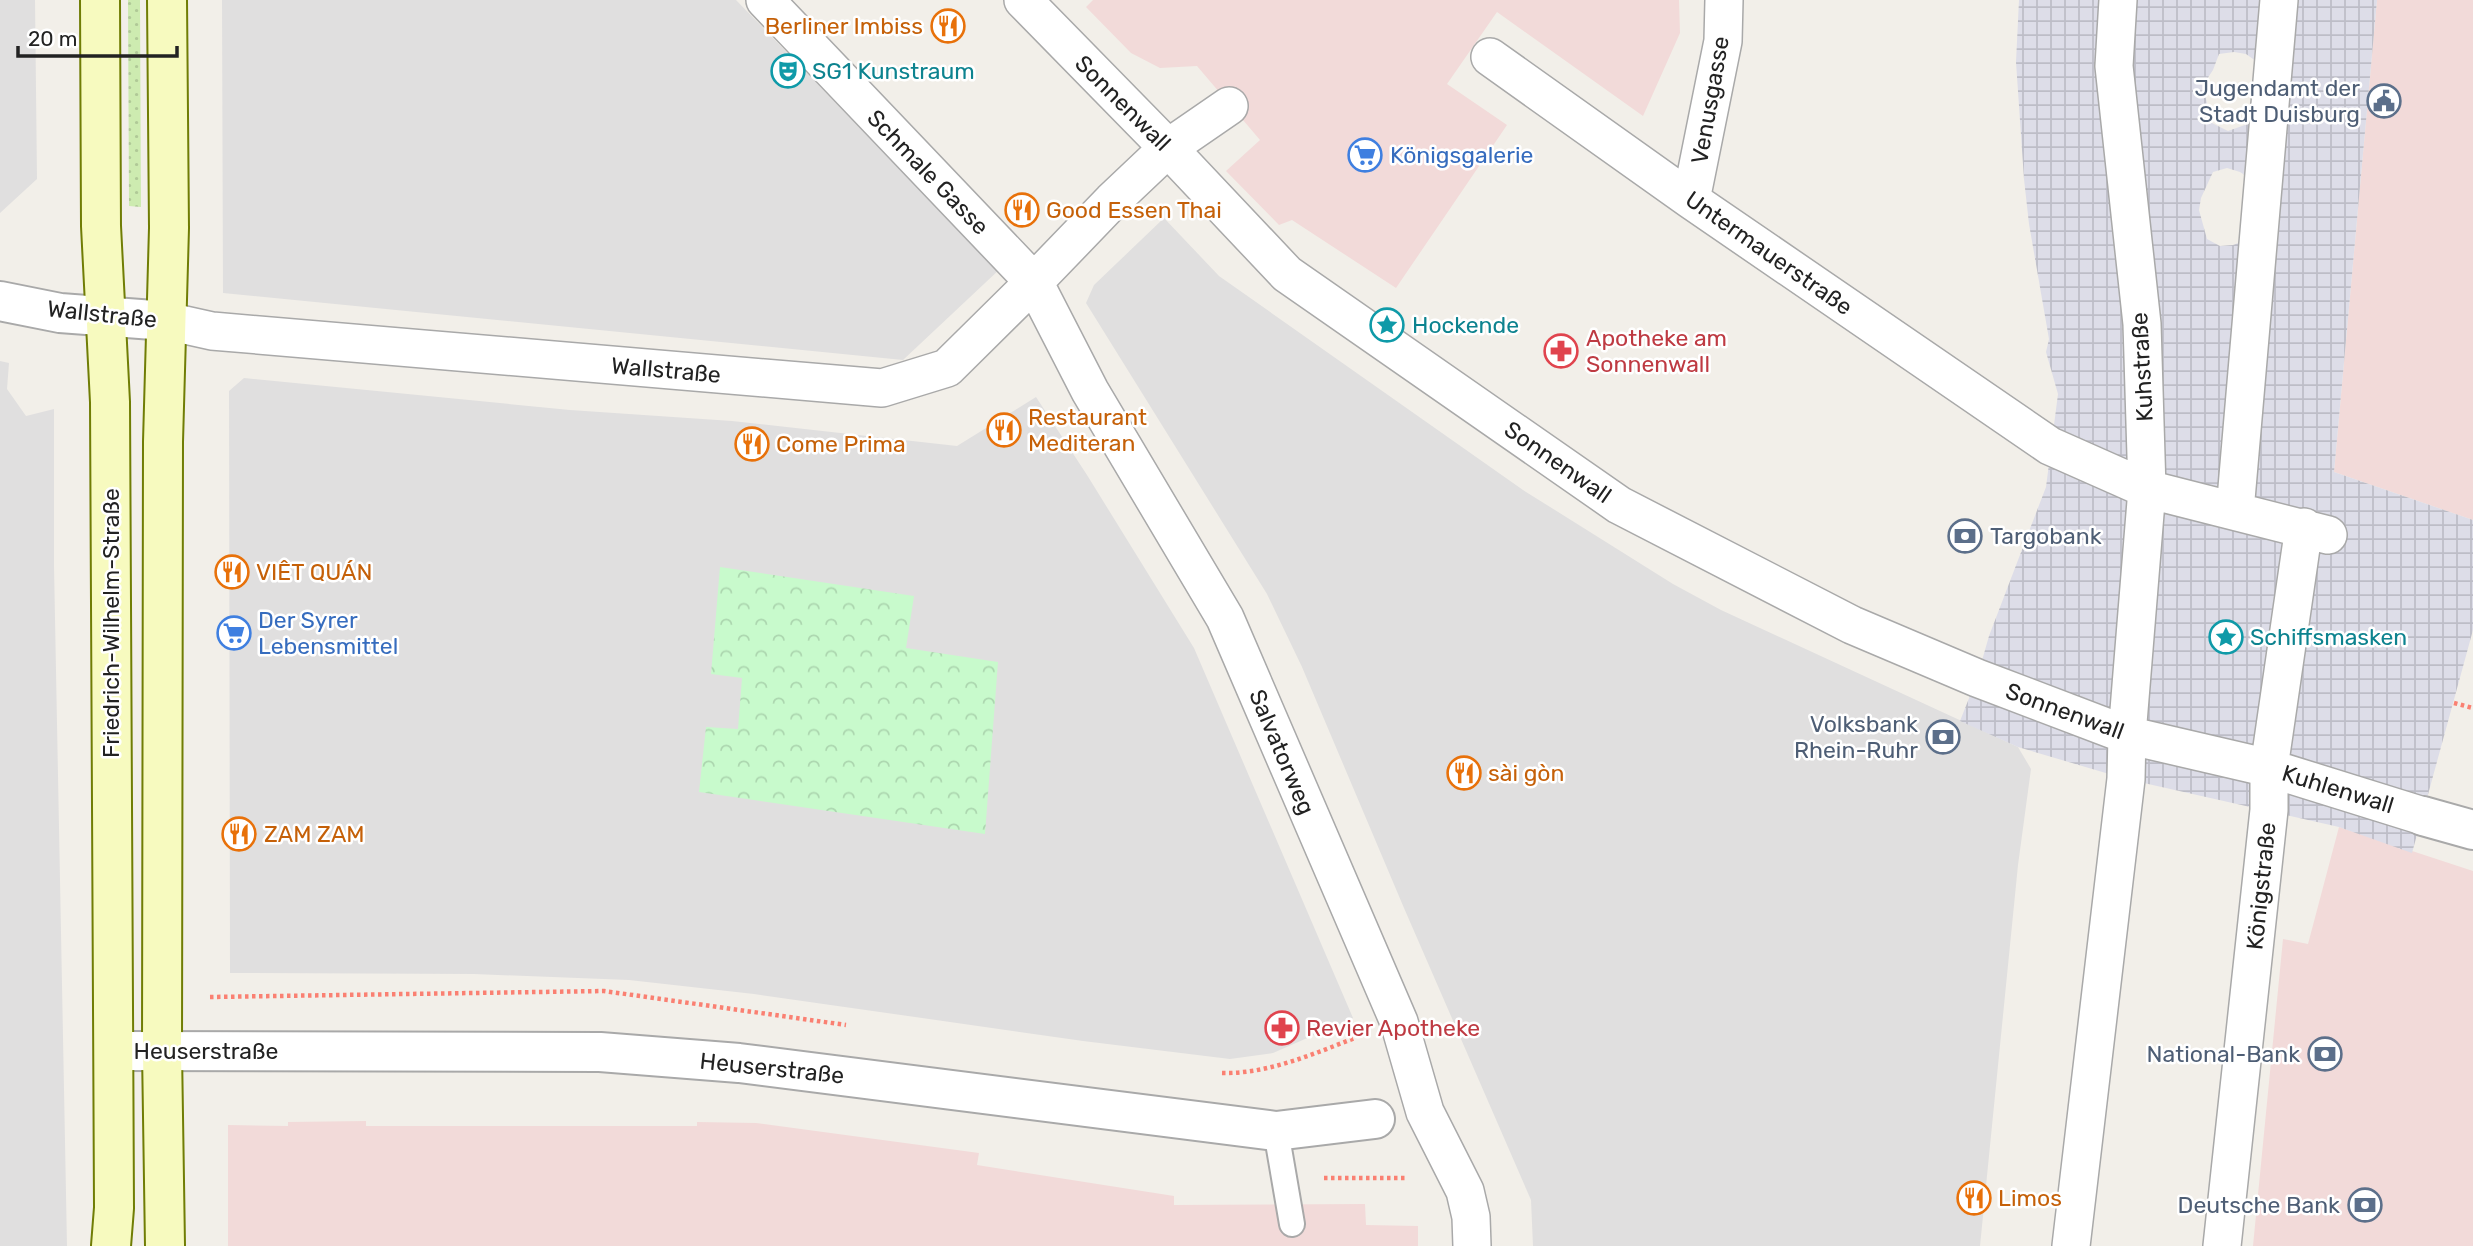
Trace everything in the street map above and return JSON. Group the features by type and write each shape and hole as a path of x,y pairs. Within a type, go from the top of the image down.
{"main road":[{"name":"Friedrich-Wilhelm-Straße","path":"100,0 101,226 110,402 114,1051 114,1208 111,1246"},
{"path":"165,1246 162,1051 163,442 169,228 167,0"}],"street":[{"name":"Schmale Gasse","path":"765,0 1034,282"},
{"name":"Sonnenwall","path":"1023,0 1287,274 1619,505 1852,625 1977,678 2127,735 2202,751"},
{"name":"Venusgasse","path":"1691,200 1723,41 1724,0"},
{"name":"Kuhstraße","path":"2118,0 2114,66 2142,324 2147,489 2127,735"},
{"path":"2235,511 2279,0"},
{"name":"Untermauerstraße","path":"1490,57 1691,200 2050,446 2147,489 2316,531"},
{"name":"Wallstraße","path":"0,301 60,313 167,321 212,331 881,388 947,368 1168,148 1229,106"},
{"name":"Salvatorweg","path":"1034,282 1090,391 1225,618 1398,1022 1425,1112 1465,1191 1471,1217 1472,1246"},
{"name":"Königstraße","path":"2222,1246 2269,810 2269,768 2316,531"},
{"path":"2071,1246 2126,779 2127,735"},
{"name":"Kuhlenwall","path":"2202,751 2269,768 2473,830"},
{"name":"Heuserstraße","path":"114,1051 600,1052 739,1063 1276,1131 1425,1112"}],"lane":[{"path":"1276,1131 1292,1224"}],"path":[{"path":"2454,703 2473,708"}],"shaded area":[{"path":"0,0 35,0 37,179 0,213"},
{"path":"222,0 736,0 931,201 1001,268 903,360 223,293"},
{"name":"Königsgalerie","path":"1093,0 1679,0 1680,33 1643,116 1497,12 1447,84 1507,125 1396,288 1292,220 1279,225 1226,171 1260,140 1197,66 1160,68 1131,53 1086,7"},
{"path":"2019,0 2377,0 2334,472 2473,520 2473,630 2412,853 2339,827 2126,779 2018,747 1960,721 1977,678 1989,636 2046,487 2058,394 2046,352 2049,339 2029,224 2016,62","holes":["2219,54 2246,54 2274,74 2270,116 2228,131 2212,123 2205,95 2205,82","2227,168 2240,172 2268,190 2265,233 2233,245 2220,246 2207,239 2199,210 2201,198 2213,172"]},
{"path":"2377,0 2473,0 2473,520 2334,472"},
{"path":"1164,218 1219,276 1523,490 1673,584 1721,610 2018,747 2031,769 2018,865 1980,1246 1533,1246 1531,1200 1302,667 1267,594 1086,303 1094,285"},
{"path":"0,361 9,363 7,389 26,416 54,409 54,566 67,1246 0,1246"},
{"path":"244,378 570,410 732,421 957,446 1036,397 1194,648 1353,1018 1273,1053 1230,1059 754,994 629,980 474,974 230,973 229,391"},
{"path":"2339,827 2473,871 2473,1246 2253,1246 2283,939 2308,944"},
{"path":"366,1121 366,1126 697,1126 697,1122 756,1123 979,1153 977,1165 1174,1196 1174,1205 1365,1204 1366,1225 1418,1226 1418,1246 228,1246 228,1125 288,1126 288,1122"}],"green space":[{"path":"128,0 140,0 141,207 129,206"},
{"path":"720,567 914,596 906,648 998,662 985,834 699,792 706,727 738,729 742,678 711,674"}],"place":[{"name":"Berliner Imbiss","path":"948,26"},
{"name":"SG1 Kunstraum","path":"788,71"},
{"name":"Jugendamt der Stadt Duisburg","path":"2384,101"},
{"name":"Königsgalerie","path":"1365,155"},
{"name":"Good Essen Thai","path":"1022,210"},
{"name":"Hockende","path":"1387,325"},
{"name":"Apotheke am Sonnenwall","path":"1561,351"},
{"name":"Restaurant Mediteran","path":"1004,430"},
{"name":"Come Prima","path":"752,444"},
{"name":"Targobank","path":"1965,536"},
{"name":"VIÊT QUÁN","path":"232,572"},
{"name":"Der Syrer Lebensmittel","path":"234,633"},
{"name":"Schiffsmasken","path":"2226,637"},
{"name":"Volksbank Rhein-Ruhr","path":"1943,737"},
{"name":"sài gòn","path":"1464,773"},
{"name":"ZAM ZAM","path":"239,834"},
{"name":"Revier Apotheke","path":"1282,1028"},
{"name":"National-Bank","path":"2325,1054"},
{"name":"Limos","path":"1974,1198"},
{"name":"Deutsche Bank","path":"2365,1205"}]}
